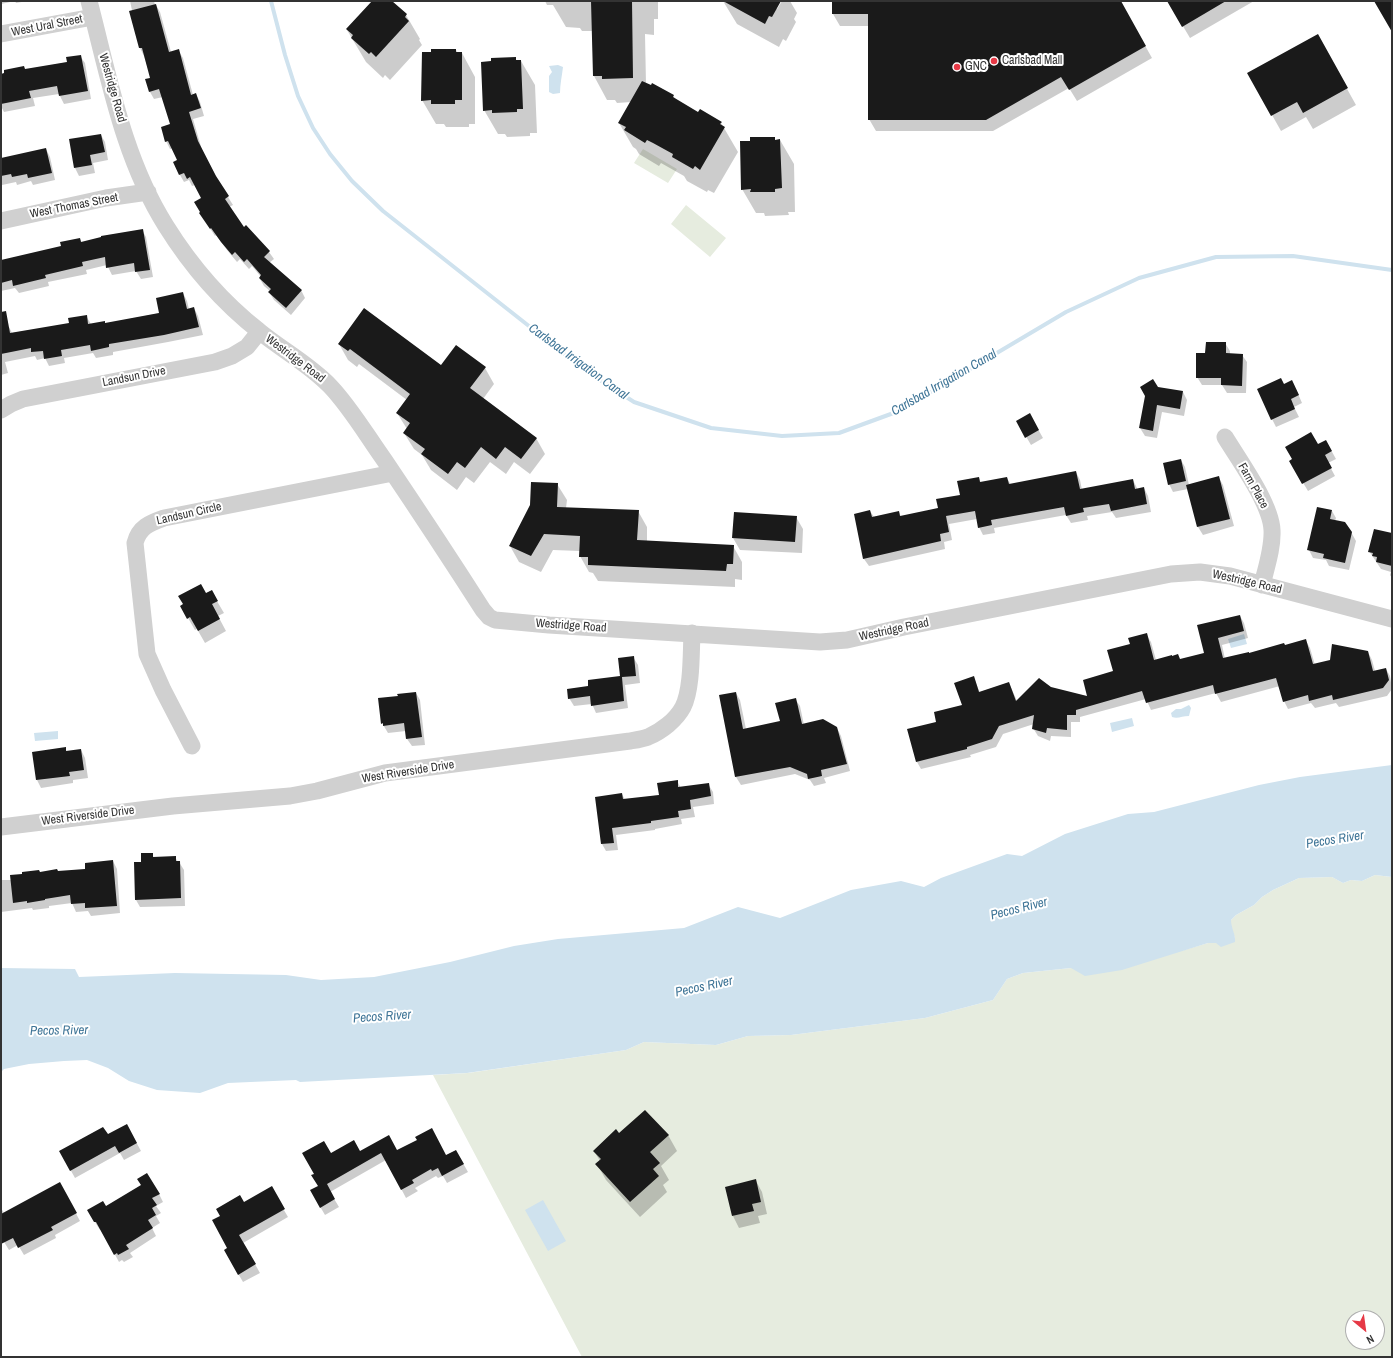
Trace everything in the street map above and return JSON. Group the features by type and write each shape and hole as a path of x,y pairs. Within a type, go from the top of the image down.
{"street":[{"name":"West Ural Street","path":"1,34 91,9"},
{"name":"Westridge Road","path":"91,9 115,106 148,192 164,224 198,271 226,303 259,332 313,370 330,385 344,402 408,494 489,617 496,620 549,625 820,642 847,640 904,627 1171,574 1200,572 1230,576 1392,619"},
{"name":"West Thomas Street","path":"1,221 106,198 148,192"},
{"name":"Landsun Drive","path":"1,410 22,400 215,362 248,348 259,332"},
{"name":"Farm Place","path":"1225,437 1260,494 1270,517 1272,541 1262,585"},
{"name":"Landsun Circle","path":"192,746 163,690 147,654 135,542 142,529 164,518 393,473"},
{"name":"West Riverside Drive","path":"1,827 172,806 290,796 317,791 385,773 618,743 648,737 662,729 673,720 683,707 688,690 692,633"}],"shaded area":[{"path":"643,149 677,169 668,183 634,163"},
{"path":"686,205 726,238 710,257 671,224"},
{"path":"1375,875 1392,877 1392,1357 582,1357 433,1075 468,1073 626,1050 644,1042 716,1045 748,1036 791,1035 925,1018 993,1000 1007,979 1023,973 1071,968 1181,951 1208,943 1216,943 1235,938 1231,928 1231,920 1273,890 1299,878 1332,877 1343,883 1351,880 1362,881"}],"water":[{"path":"558,65 563,67 560,93 553,94 549,92 549,76 552,72 549,66"},
{"path":"1244,634 1247,644 1231,648 1228,639"},
{"path":"1189,705 1191,708 1189,716 1176,718 1172,717 1171,713 1176,709 1181,709"},
{"path":"1132,718 1134,726 1112,732 1110,723"},
{"path":"58,731 58,739 35,741 34,733"},
{"name":"Pecos River","path":"1392,765 1392,877 1375,875 1362,881 1351,880 1343,883 1332,877 1299,878 1273,890 1231,920 1235,942 1221,947 1216,943 1208,943 1122,970 1085,976 1071,968 1023,973 1007,979 993,1000 925,1018 791,1035 748,1036 716,1045 644,1042 626,1050 467,1073 300,1082 296,1080 228,1083 200,1093 157,1090 129,1081 108,1068 87,1060 29,1064 4,1069 1,1072 1,968 75,969 79,977 175,973 286,975 321,980 374,977 450,962 514,946 558,939 684,928 738,907 780,918 851,890 901,881 924,887 941,878 1007,854 1022,856 1065,834 1128,814 1154,812 1259,785 1300,777"},
{"path":"543,1200 566,1241 548,1251 525,1210"}],"building":[{"path":"372,1 392,1 407,14 405,17 409,21 376,57 371,52 369,54 351,38 353,35 346,29"},
{"path":"591,1 632,1 633,78 602,79 602,76 593,76"},
{"path":"723,1 781,1 772,17 769,16 765,24"},
{"name":"Carlsbad Mall","path":"832,1 1121,1 1146,46 1069,90 1061,77 986,120 868,120 868,14 832,14"},
{"path":"1167,1 1226,1 1182,27"},
{"path":"1374,1 1392,1 1392,32"},
{"path":"156,4 169,52 179,49 191,95 196,93 201,108 189,112 198,141 216,176 229,196 225,199 244,227 246,225 270,251 264,257 302,290 286,308 268,292 271,289 259,278 261,275 247,259 244,262 235,252 232,255 211,228 210,229 199,213 200,212 194,202 201,198 190,177 187,179 184,173 179,175 173,162 177,160 168,141 165,142 161,127 170,124 159,89 149,92 145,79 150,78 142,48 139,48 129,11"},
{"path":"1318,34 1348,88 1303,113 1297,102 1271,116 1247,73"},
{"path":"431,49 456,49 456,52 462,52 462,100 455,100 455,104 431,104 431,100 421,101 422,52 431,52"},
{"path":"81,55 88,91 59,96 57,86 29,91 31,98 1,104 1,74 4,73 4,70 24,66 25,69 67,62 66,57"},
{"path":"516,57 516,60 521,60 523,109 517,109 517,112 492,113 492,110 483,111 481,62 491,61 491,58"},
{"path":"642,81 651,85 652,83 674,95 673,97 698,112 700,109 722,122 720,124 725,127 700,170 695,166 693,169 672,157 673,154 647,140 645,143 624,130 626,127 618,123"},
{"path":"101,134 105,152 90,155 92,165 74,168 69,139"},
{"path":"750,137 775,137 775,140 780,139 782,188 775,189 775,192 750,192 751,189 741,190 740,141 750,141"},
{"path":"46,148 52,173 28,178 27,174 12,177 11,174 1,176 1,158"},
{"path":"143,229 150,270 135,272 134,263 106,268 105,257 82,262 83,266 45,275 46,278 13,286 12,280 1,283 1,260 61,246 60,242 80,238 81,242 101,236"},
{"path":"183,292 187,309 194,307 199,327 164,335 109,344 109,347 91,351 90,345 61,350 62,356 44,359 43,351 31,352 31,348 1,354 1,312 6,311 10,333 69,323 68,318 87,315 88,324 105,321 105,323 159,313 156,298"},
{"path":"364,308 441,365 456,345 486,367 470,388 537,438 521,459 505,447 496,459 481,447 465,468 457,462 448,474 421,454 425,449 403,433 410,423 396,413 410,394 350,349 348,351 338,344"},
{"path":"1206,342 1226,342 1226,353 1243,354 1242,386 1221,385 1221,378 1196,378 1196,353 1205,353"},
{"path":"1281,378 1284,384 1292,380 1299,395 1291,399 1295,409 1271,420 1257,389"},
{"path":"1153,379 1158,387 1183,391 1180,409 1157,405 1153,431 1139,428 1145,396 1140,387"},
{"path":"1030,413 1039,430 1025,438 1016,421"},
{"path":"1311,432 1318,444 1326,440 1332,451 1325,455 1332,468 1302,484 1289,461 1292,459 1285,447"},
{"path":"1181,459 1186,481 1168,485 1163,463"},
{"path":"1076,471 1080,489 1133,479 1135,489 1144,487 1147,504 1111,511 1109,504 1083,508 1084,512 1066,516 1064,507 991,520 992,525 978,528 975,511 946,516 949,532 940,534 941,541 863,559 854,514 870,510 872,517 899,511 900,516 938,508 936,499 960,495 957,481 979,477 980,482 1007,477 1009,484"},
{"path":"1219,476 1230,519 1197,527 1186,485"},
{"path":"531,482 558,483 557,507 639,510 637,540 734,545 733,564 727,564 726,571 588,565 588,557 579,557 580,536 544,534 531,556 509,546 530,505"},
{"path":"1317,507 1332,510 1330,519 1345,522 1352,532 1345,563 1323,558 1324,554 1307,550"},
{"path":"734,512 797,516 795,542 732,538"},
{"path":"1374,529 1392,533 1392,566 1376,562 1377,557 1372,556 1373,553 1368,552"},
{"path":"201,584 206,593 212,590 218,601 212,604 220,619 198,631 190,617 187,619 180,606 183,604 178,596"},
{"path":"1240,615 1244,631 1218,638 1223,658 1306,639 1313,664 1330,660 1332,644 1368,651 1373,671 1386,668 1389,680 1383,688 1333,700 1332,695 1309,701 1308,695 1283,702 1276,678 1215,694 1213,685 1146,703 1142,691 1076,710 1076,715 1067,715 1067,730 1047,728 1046,733 1032,729 1034,715 999,726 992,739 967,747 967,749 916,762 907,729 936,722 934,712 962,705 954,683 974,676 979,692 1009,682 1016,701 1039,678 1051,687 1087,696 1083,680 1113,671 1107,650 1130,644 1128,638 1147,633 1154,660 1178,654 1180,659 1204,653 1197,625"},
{"path":"634,656 636,676 622,677 624,701 591,706 590,696 568,699 567,689 588,686 588,680 620,676 618,658"},
{"path":"416,692 422,737 406,739 404,723 383,726 383,723 381,724 378,698"},
{"path":"736,692 743,729 780,721 775,703 796,698 802,724 823,719 837,727 847,764 821,770 822,776 808,779 807,774 790,767 735,777 719,695"},
{"path":"66,747 66,751 81,749 84,770 69,772 70,776 36,780 32,752"},
{"path":"678,780 678,787 709,783 711,796 690,800 691,809 678,811 679,817 651,821 651,823 612,828 614,843 601,844 595,797 622,793 623,799 659,795 657,783"},
{"path":"141,853 153,853 153,857 176,856 176,861 180,861 181,898 135,900 134,862 141,862"},
{"path":"113,860 117,906 85,908 85,903 71,904 70,895 27,903 27,901 13,903 10,875 39,870 40,872 57,869 58,871 85,869 85,863"},
{"path":"645,1110 669,1135 650,1152 660,1163 653,1169 659,1176 630,1202 595,1164 601,1159 593,1151 616,1129 619,1133"},
{"path":"127,1124 137,1143 119,1153 115,1146 70,1171 59,1151 103,1127 108,1134"},
{"path":"432,1128 446,1155 456,1150 464,1164 442,1176 438,1168 432,1171 431,1169 412,1180 414,1183 401,1190 381,1153 327,1184 335,1199 320,1208 310,1190 318,1186 311,1175 314,1174 302,1153 324,1141 331,1153 354,1140 360,1151 389,1135 397,1150 417,1140 415,1137"},
{"path":"147,1173 160,1194 152,1198 157,1205 152,1208 156,1215 148,1220 153,1228 126,1245 129,1249 118,1255 117,1253 114,1255 96,1222 94,1222 87,1210 103,1201 106,1206 141,1185 137,1179"},
{"path":"756,1179 761,1202 752,1204 754,1211 732,1216 725,1187"},
{"path":"60,1182 77,1213 51,1227 53,1230 18,1248 13,1238 1,1244 1,1214"},
{"path":"272,1186 285,1209 239,1235 256,1264 238,1275 224,1250 227,1248 212,1220 220,1216 216,1209 240,1195 244,1202"}],"waterway":[{"name":"Carlsbad Irrigation Canal","path":"271,1 285,55 298,96 313,128 330,154 352,181 383,211 586,371 634,402 711,428 782,436 839,433 899,411 1066,312 1139,278 1216,257 1293,256 1392,270"}],"place":[{"name":"Carlsbad Mall","path":"994,61"},
{"name":"GNC","path":"957,67"}]}
